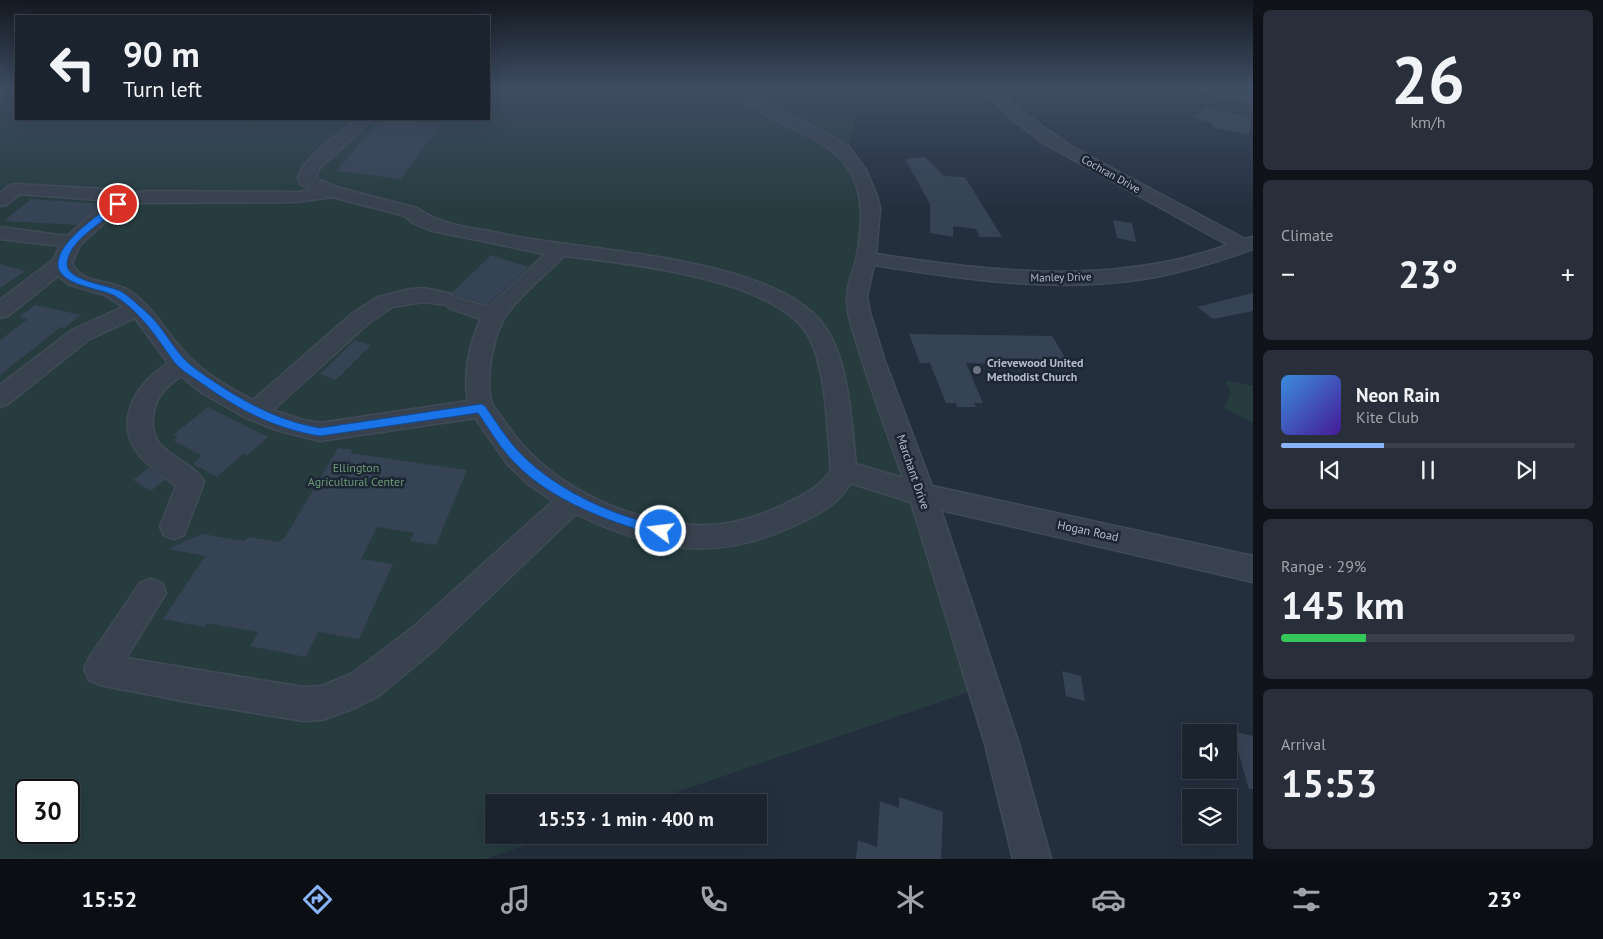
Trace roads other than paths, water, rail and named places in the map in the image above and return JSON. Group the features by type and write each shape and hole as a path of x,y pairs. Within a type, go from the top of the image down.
{"street":[{"path":"275,196 356,128"},
{"name":"Marchant Drive","path":"804,128 837,145 848,155 858,170 868,196 870,209 866,258 858,296 859,313 873,359 922,495 1002,744 1032,859"},
{"name":"Cochran Drive","path":"1033,128 1110,174 1248,244"},
{"path":"311,167 307,177 308,181 332,192"},
{"path":"0,201 16,189 106,194 129,199"},
{"path":"0,311 67,253 114,206 129,199 145,196 309,196 332,192 342,193 411,212 418,219 453,232 472,232 560,250 627,257 727,279 778,299 813,325 822,340 831,374 844,471 834,489 824,498 779,520 739,533 715,537 689,536 650,528 608,515 574,499 542,480 520,461 481,408 479,397 480,355 484,338 494,316 560,250"},
{"path":"0,233 44,237 67,253"},
{"name":"Manley Drive","path":"866,258 993,276 1069,278 1128,274 1180,267 1248,244"},
{"path":"67,253 67,275 113,291 138,309 182,364 217,390 255,412 302,429 320,432 481,408"},
{"path":"255,412 361,318 385,302 403,297 424,295 451,301 494,316"},
{"path":"0,398 74,339 138,309"},
{"path":"174,527 191,482 148,448 140,431 144,404 148,395 155,385 182,364"},
{"name":"Hogan Road","path":"844,471 922,495 1253,569"},
{"path":"151,593 100,669 257,698 303,704 322,703 354,690 383,672 423,640 574,499"}],"place":[{"name":"Crievewood United Methodist Church","path":"977,370"}],"park label":[{"name":"Ellington Agricultural Center","path":"356,475"}]}
